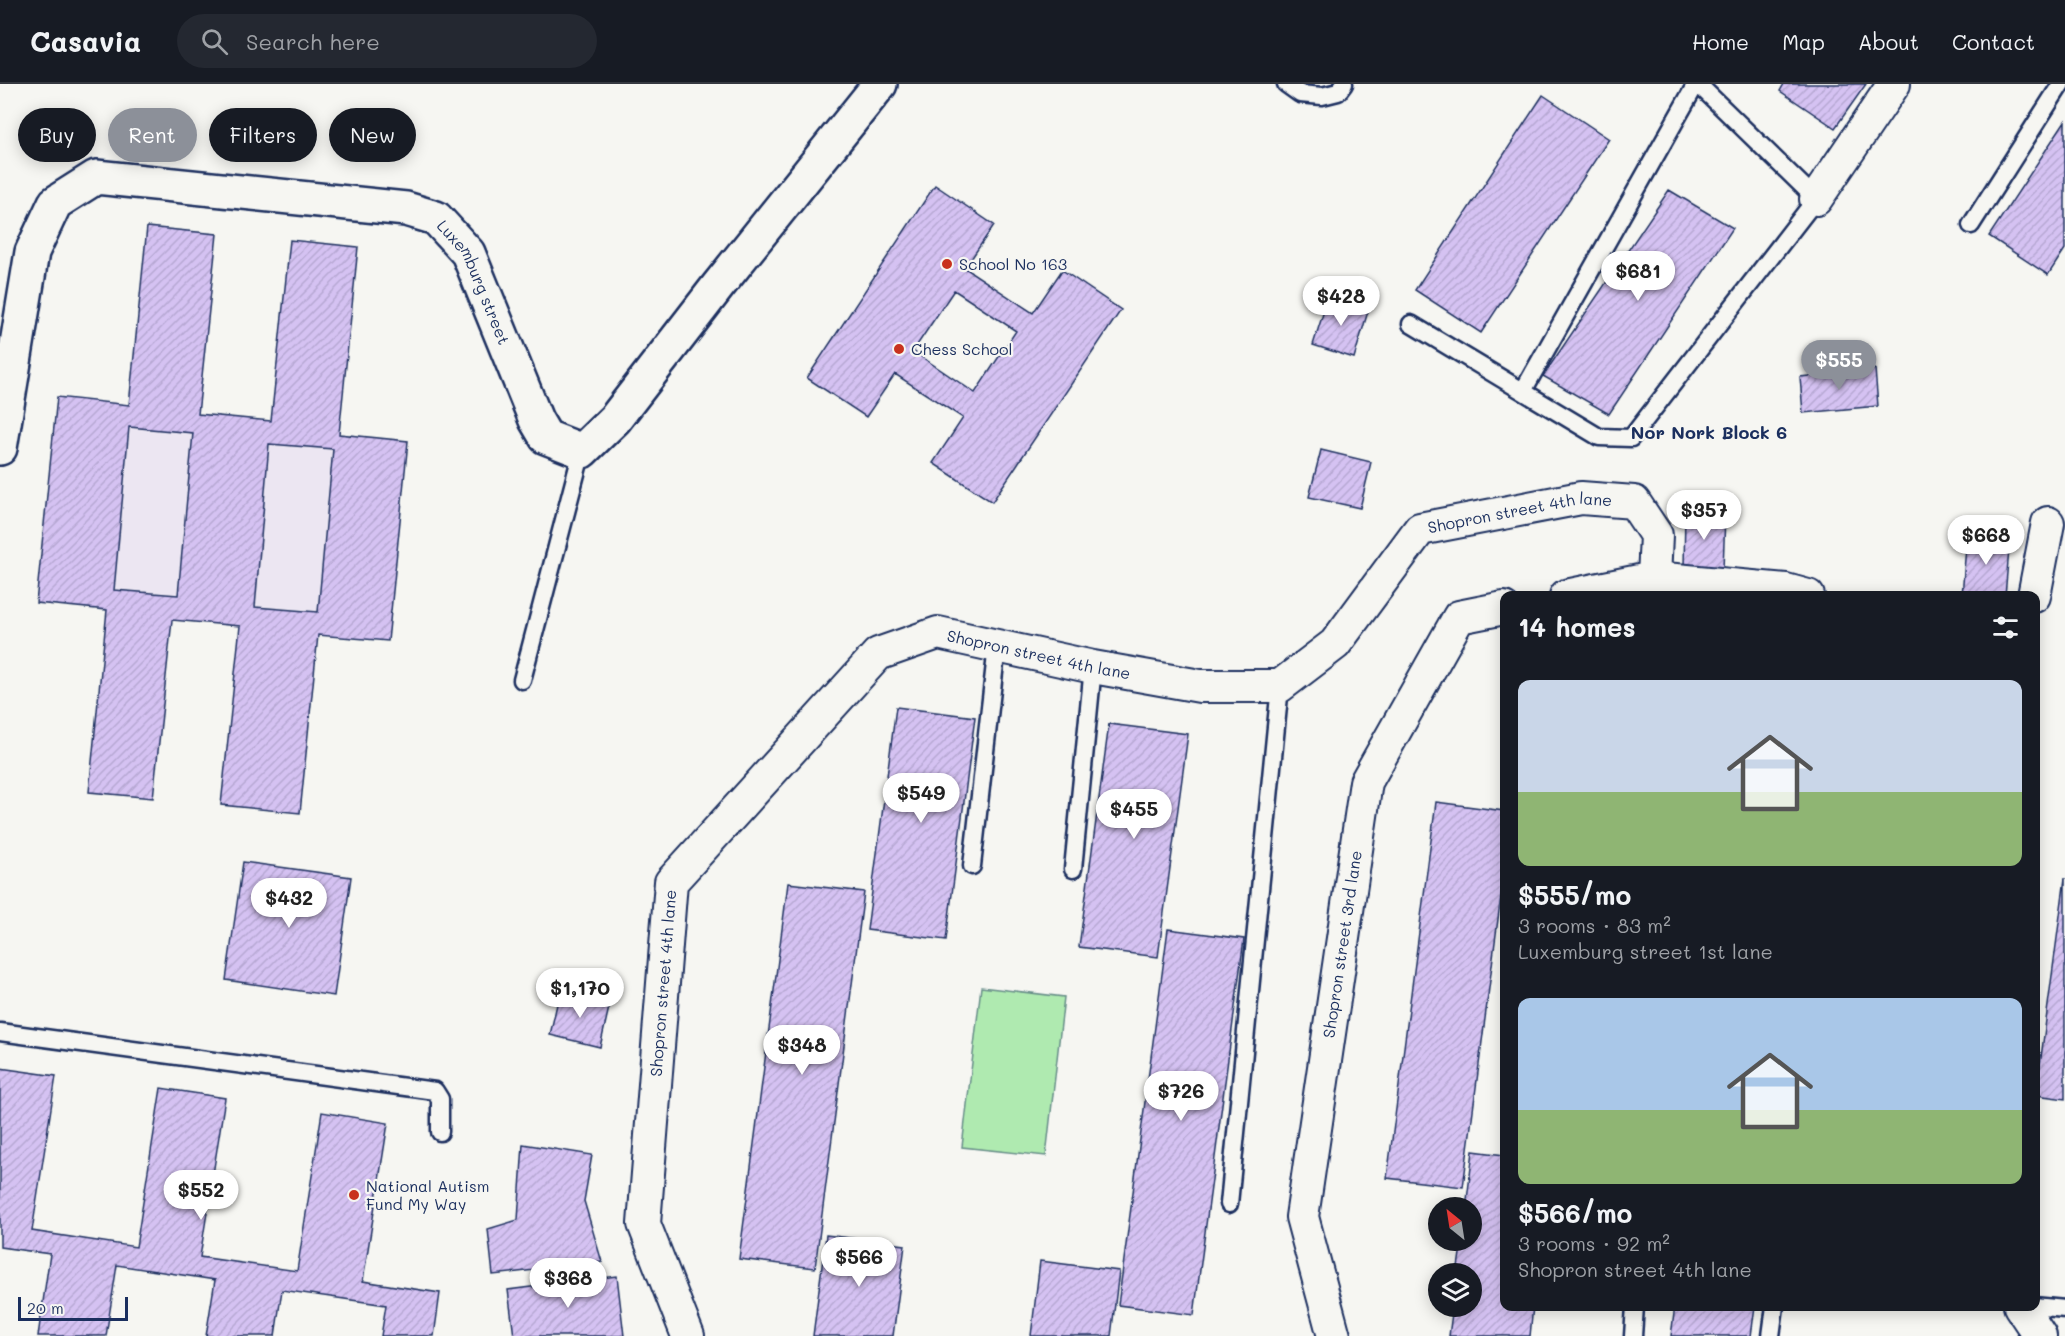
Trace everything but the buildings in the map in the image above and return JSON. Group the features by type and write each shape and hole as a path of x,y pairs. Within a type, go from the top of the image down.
{"street":[{"path":"582,451 615,419 880,84"},
{"path":"1816,199 1894,84"},
{"name":"Luxemburg street","path":"0,448 32,252 55,203 96,177 406,209 436,218 468,253 536,420 546,437 582,451"},
{"name":"Shopron street 4th lane","path":"688,1336 644,1224 671,882 878,654 938,633 1093,667 1200,686 1280,686 1335,644 1420,529 1581,498 1634,502 1656,535 1654,578"},
{"path":"2036,591 2056,523"},
{"path":"1590,591 1654,578 1790,591"},
{"name":"Shopron street 3rd lane","path":"1334,1336 1302,1217 1366,782 1459,617 1500,609"},
{"path":"2023,1311 2040,1336"}],"lane":[{"path":"1286,84 1300,94 1322,96 1338,92 1344,84"},
{"path":"1411,324 1523,391 1599,436 1631,438 1816,199 1697,84 1523,391"},
{"path":"1971,225 2061,84"},
{"path":"522,680 582,451"},
{"path":"972,866 997,646"},
{"path":"1073,869 1093,667"},
{"path":"1229,1204 1280,686"},
{"path":"0,1032 435,1090 440,1099 440,1132"},
{"path":"2040,1307 2065,1309"},
{"path":"1633,1336 1635,1311"},
{"path":"1771,1336 1774,1311"}],"shaded area":[{"path":"147,227 217,234 199,414 271,421 290,240 358,247 339,434 408,441 388,641 318,635 300,813 221,805 240,627 172,620 153,798 89,792 107,610 36,603 57,397 129,404"}],"green space":[{"path":"981,987 1064,997 1046,1156 962,1147"}],"place":[{"name":"School No 163","path":"947,264"},
{"name":"Chess School","path":"899,349"},
{"name":"National Autism Fund My Way","path":"354,1195"}],"district":[{"name":"Nor Nork Block 6","path":"1709,433"}]}
